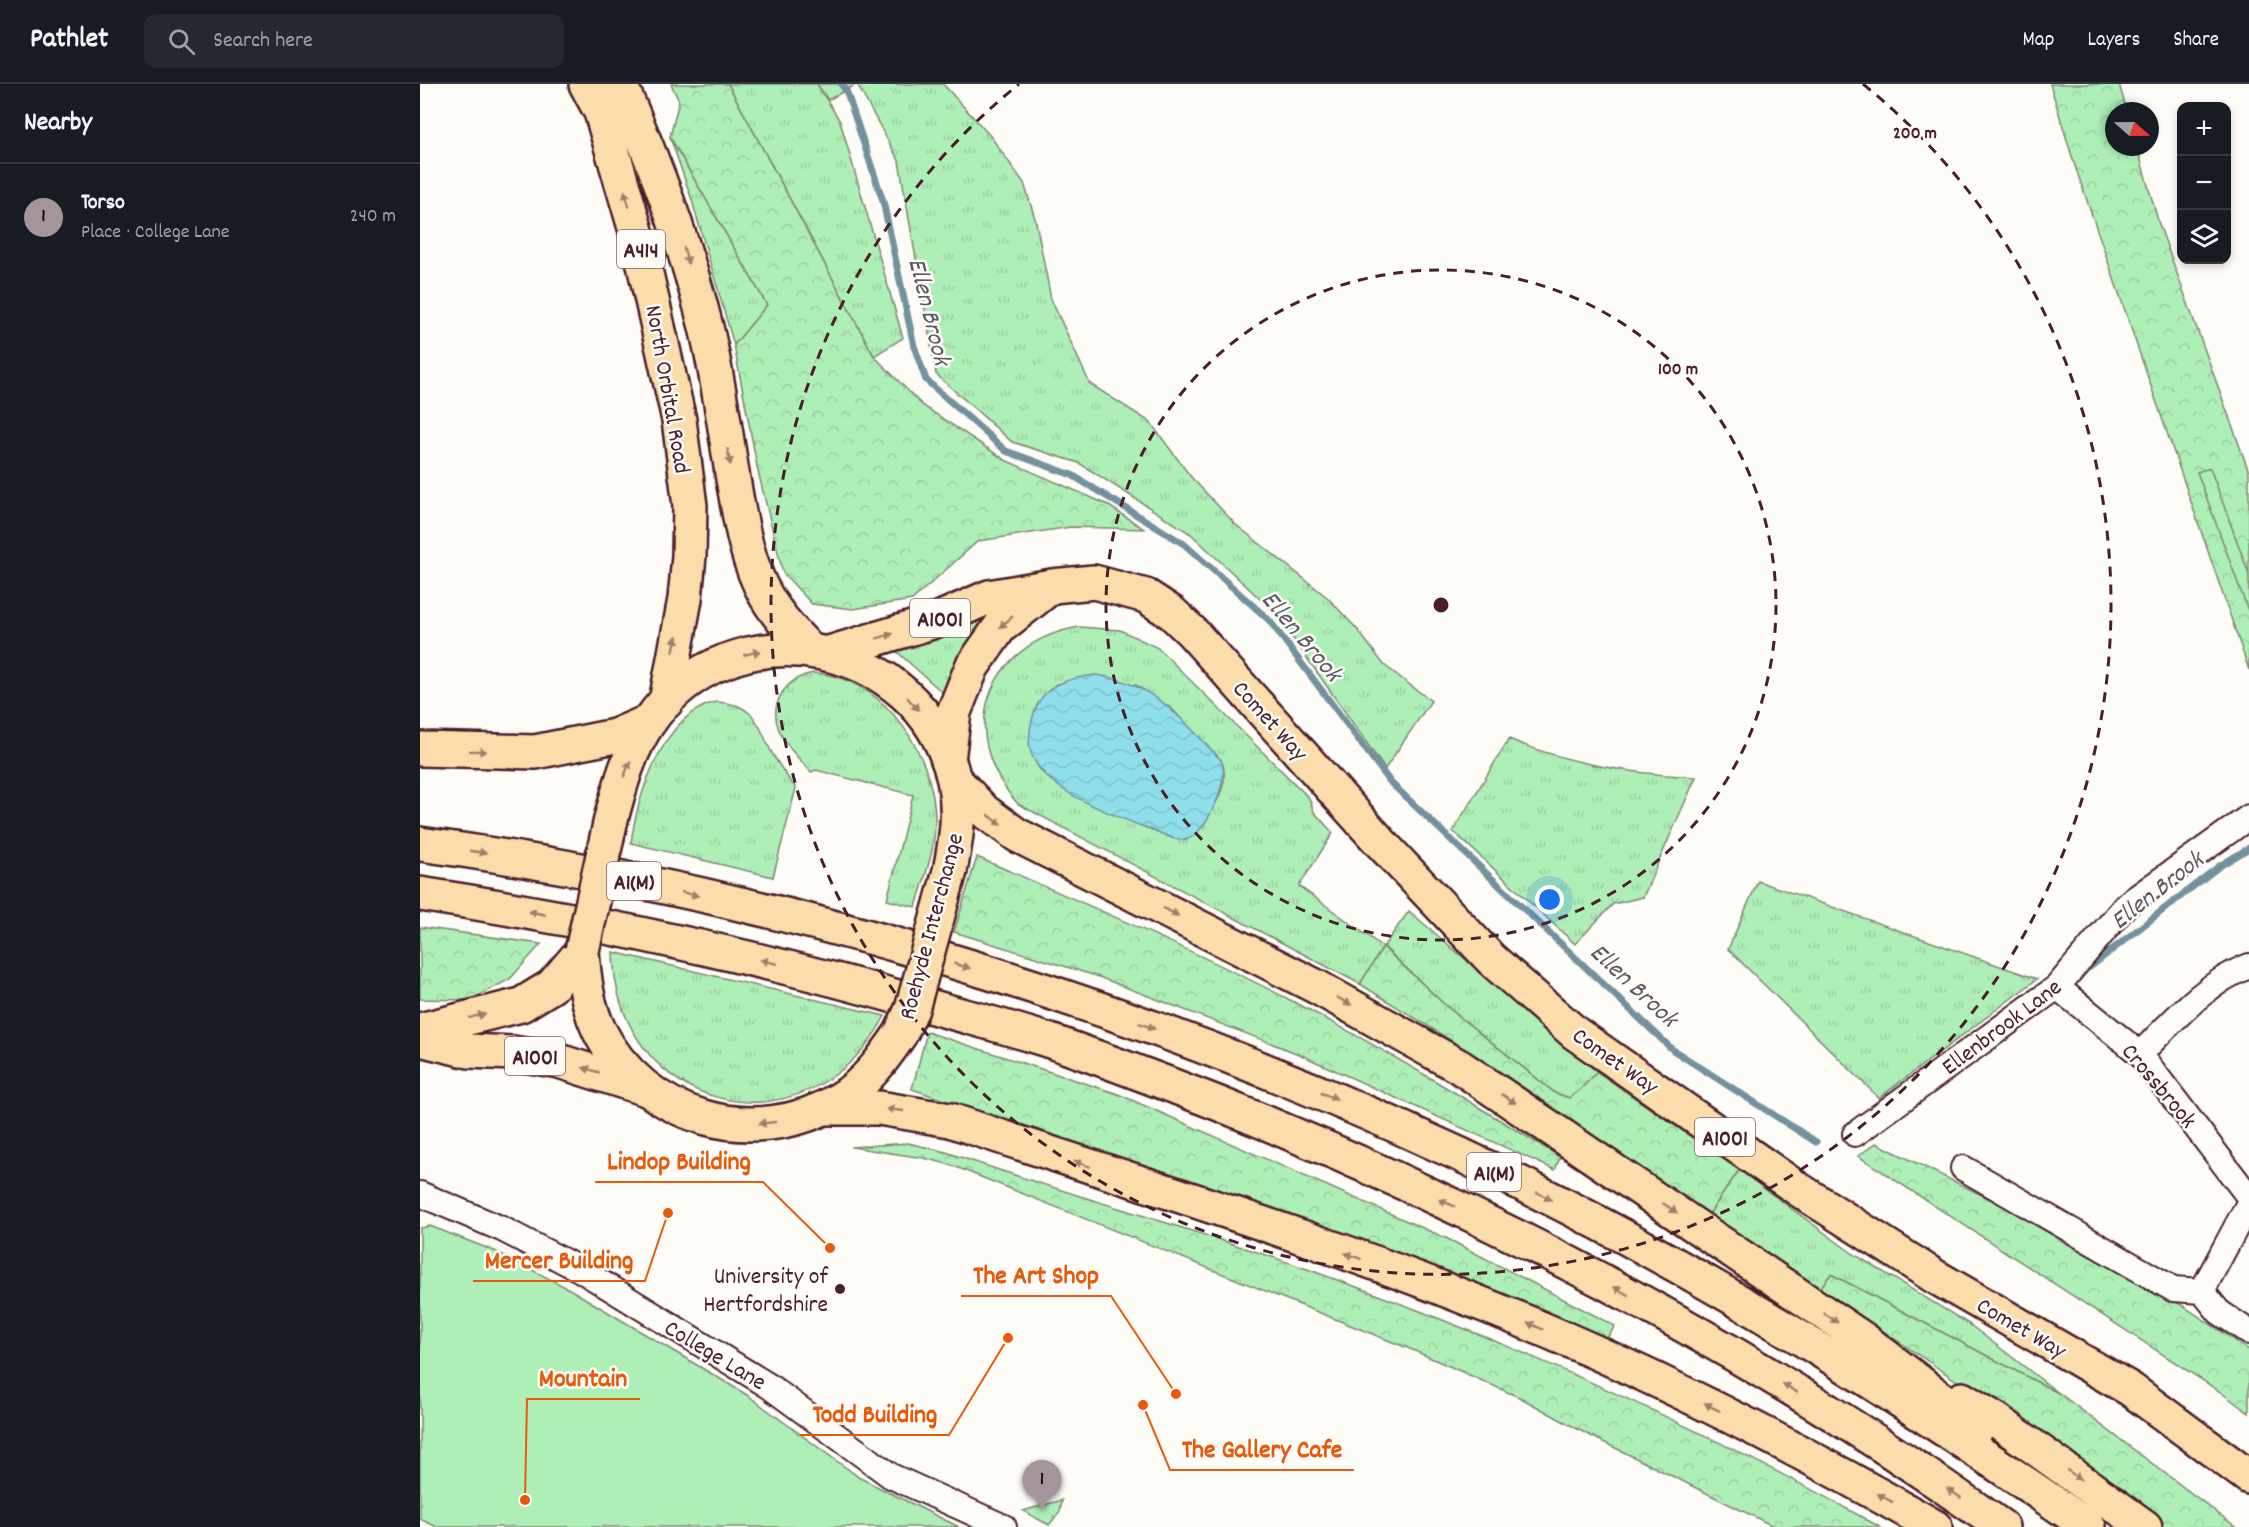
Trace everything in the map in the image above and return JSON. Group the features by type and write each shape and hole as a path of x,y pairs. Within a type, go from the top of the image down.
{"main road":[{"name":"North Orbital Road","path":"586,84 601,112 638,238 679,420 690,506 685,599 658,711"},
{"name":"North Orbital Road","path":"620,84 647,145 681,237 703,317 739,514 754,570 766,596 784,623 819,651"},
{"name":"Comet Way","path":"819,651 932,622 989,597 1052,586 1094,582 1120,587 1146,596 1172,613 1386,849 1475,943 1575,1033 1846,1220 1934,1276 2130,1389 2249,1477"},
{"name":"A1001","path":"951,769 954,712 972,667 1000,627 1052,586"},
{"name":"Roehyde Interchange","path":"783,648 819,651 860,664 889,681 914,703 928,722 951,769 958,818 950,871 912,1009 901,1033 880,1064 858,1086 823,1108 794,1119 764,1125 732,1124 692,1114 672,1106 646,1089 627,1072 598,1030 589,1004 582,951 611,819 621,783 638,740 658,711 692,679 731,658 783,648"},
{"path":"420,749 535,752 615,736 658,711"},
{"path":"951,769 984,812 1017,835 1327,992 1460,1067 1866,1341 1995,1419 2145,1527"},
{"name":"A1(M)","path":"420,844 493,854 640,882 846,930 1118,1014 1343,1102 1527,1187 1777,1323 1889,1392 2089,1527"},
{"name":"A1(M)","path":"420,894 510,908 686,943 826,976 1055,1042 1246,1113 1454,1206 1576,1265 1854,1427 2002,1527"},
{"name":"A1001","path":"420,1030 521,1005 552,986 582,951"},
{"name":"A1001","path":"420,1039 470,1051 513,1053 559,1060 646,1089"},
{"path":"823,1108 879,1108 951,1120 1439,1287 1562,1338 1699,1401 1800,1452 1935,1527"},
{"path":"1866,1341 2102,1527"}],"street":[{"name":"Ellenbrook Lane","path":"1855,1134 2057,987 2126,905 2249,817"},
{"path":"2140,1054 2181,1012 2232,973 2249,966"},
{"name":"Crossbrook","path":"2057,987 2140,1054 2249,1197"},
{"path":"1962,1168 2173,1289 2202,1291 2219,1312 2249,1332"},
{"name":"College Lane","path":"420,1194 502,1229 581,1270 769,1386 891,1476 1004,1527"},
{"path":"2202,1291 2249,1203"}],"green space":[{"path":"671,84 728,84 874,356 922,405 1005,460 1106,504 1144,529 1071,527 978,541 912,600 853,609 812,604 783,573 758,471 734,345 767,305 670,137 679,101"},
{"path":"728,84 817,84 840,121 903,338 874,356"},
{"path":"817,84 857,84 828,100"},
{"path":"857,84 943,84 991,137 1024,183 1036,222 1051,299 1090,384 1150,422 1191,477 1235,524 1327,597 1357,629 1384,665 1431,701 1385,769 1276,614 1191,534 1079,463 1012,442 936,374 899,161"},
{"path":"2050,84 2119,84 2124,102 2105,102 2105,156 2140,156 2159,224 2249,472 2249,670 2074,163"},
{"path":"670,137 767,305 734,345 691,197"},
{"path":"2210,468 2249,574 2249,613 2197,472"},
{"path":"990,608 993,616 962,651 943,693 894,649"},
{"path":"1079,627 1120,630 1158,648 1309,798 1314,812 1333,833 1299,886 1383,947 1409,911 1597,1072 1569,1098 1555,1093 1446,1006 1384,947 1360,984 1018,804 998,777 987,749 985,721 990,695 1002,672 1021,652 1047,636","holes":["1056,684 1136,685 1172,709 1221,760 1224,770 1221,793 1209,814 1186,840 1175,839 1077,797 1044,774 1036,763 1038,707 1044,696"]},
{"path":"813,673 839,678 863,689 884,705 902,726 917,749 934,801 935,827 930,857 916,907 887,900 913,795 816,770 811,772 789,747 779,730 776,710 782,693 795,680"},
{"path":"717,702 740,707 754,717 775,757 796,788 773,877 631,843 647,780 668,739 682,722 698,709"},
{"path":"1509,739 1554,755 1601,766 1696,777 1643,897 1613,904 1575,944 1453,831"},
{"path":"977,857 1179,946 1332,1022 1431,1078 1560,1157 1555,1170 1299,1054 1099,977 954,932"},
{"path":"1758,881 2037,979 1879,1098 1728,949"},
{"path":"420,927 541,944 510,979 470,1000 420,999"},
{"path":"1383,947 1446,1006 1555,1093 1569,1098 1597,1072 1739,1170 1709,1214 1486,1062 1360,984"},
{"path":"613,952 885,1016 852,1061 811,1089 766,1101 722,1098 680,1081 646,1050 622,1007"},
{"path":"927,1032 1118,1094 1450,1240 1615,1326 1605,1341 1410,1260 912,1089"},
{"path":"908,1143 946,1152 1217,1239 1307,1269 1454,1324 1671,1419 1880,1527 1775,1527 1583,1432 1521,1398 1415,1351 951,1165 924,1158 851,1147"},
{"path":"1876,1143 2069,1238 2183,1306 2249,1350 2249,1413 2219,1391 1858,1156"},
{"path":"1739,1170 1852,1253 1969,1324 2060,1394 1831,1274 1820,1288 1709,1214"},
{"path":"430,1226 497,1252 571,1290 747,1395 860,1478 959,1527 437,1527 420,1519 420,1228"},
{"path":"1831,1274 2060,1394 2236,1527 2158,1527 1998,1409 1820,1288"},
{"path":"1062,1500 1060,1512 1049,1525 1023,1511"}],"water":[{"path":"1097,675 1117,679 1151,695 1180,718 1221,760 1223,777 1218,798 1202,827 1192,837 1175,839 1092,805 1070,794 1038,766 1030,749 1029,740 1038,703 1044,695 1059,684 1068,680"}],"waterway":[{"name":"Ellen Brook","path":"841,84 846,90 883,201 914,346 926,380 1006,451 1072,475 1184,544 1269,620 1391,783 1673,1050 1816,1142"},
{"name":"Ellen Brook","path":"2090,967 2218,867 2249,848"}],"place":[{"name":"Mercer Building","path":"668,1213"},
{"name":"Lindop Building","path":"830,1248"},
{"name":"University of Hertfordshire","path":"840,1289"},
{"name":"Todd Building","path":"1008,1338"},
{"name":"The Art Shop","path":"1176,1394"},
{"name":"The Gallery Cafe","path":"1143,1405"},
{"name":"Mountain","path":"525,1500"},
{"name":"Torso","path":"1042,1510"}]}
